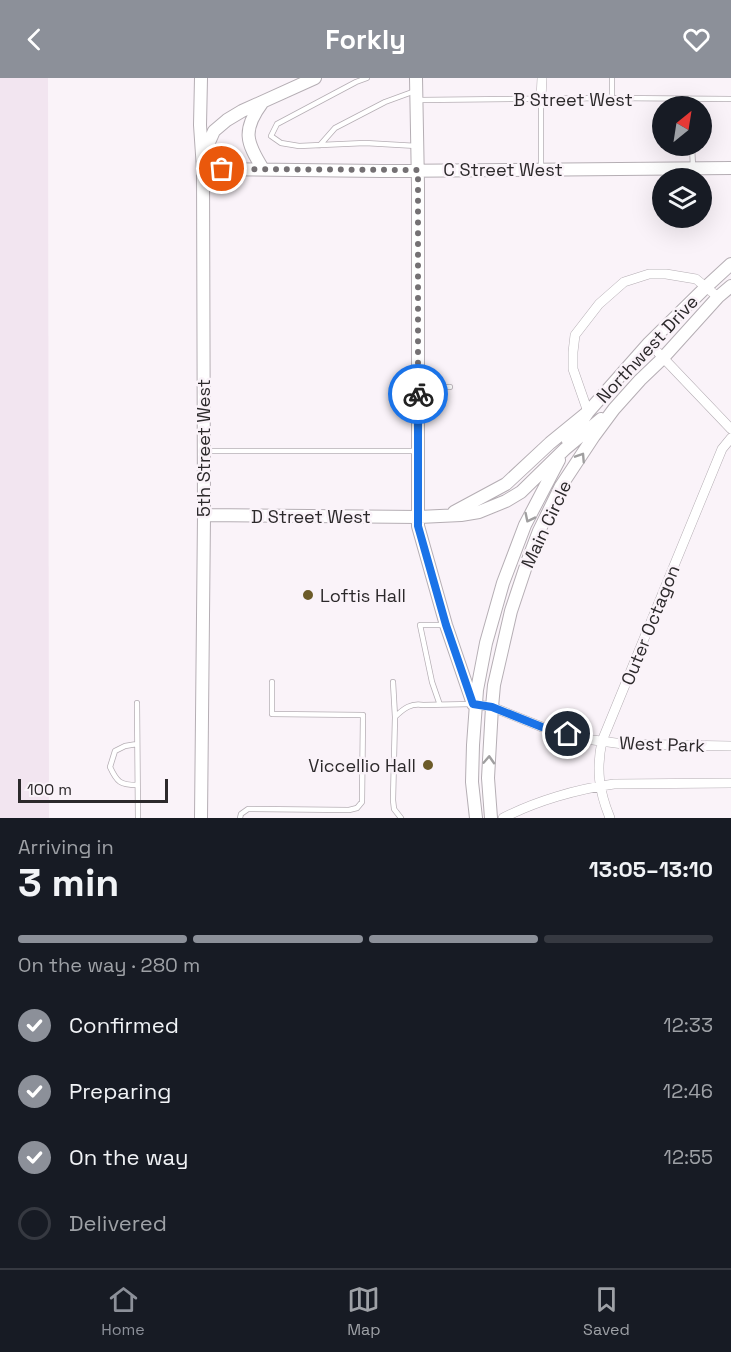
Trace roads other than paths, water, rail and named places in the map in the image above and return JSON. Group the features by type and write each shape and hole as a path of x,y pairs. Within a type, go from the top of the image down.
{"street":[{"name":"5th Street West","path":"201,78 204,515 201,818"},
{"path":"203,169 206,149 214,131 227,120 315,78"},
{"path":"541,99 542,78"},
{"path":"416,90 418,526 446,625 474,704"},
{"path":"263,102 250,123 248,139 251,150 263,169"},
{"name":"C Street West","path":"203,169 652,168"},
{"name":"C Street West","path":"712,168 731,168"},
{"name":"Northwest Drive","path":"448,516 506,484 588,412 649,343 706,287 729,268"},
{"name":"Northwest Drive","path":"588,412 573,369 573,351 575,335 599,304 624,282 649,274 696,279 718,297"},
{"name":"Main Circle","path":"491,818 488,778 494,685 511,611 539,531 561,486 614,409 730,286"},
{"path":"649,343 731,429"},
{"name":"Northwest Drive","path":"418,517 479,512 506,501 522,492 565,448 614,409"},
{"name":"Main Circle","path":"476,818 472,782 474,704 486,643 503,583 525,525 565,448 588,412"},
{"name":"Outer Octagon","path":"610,818 598,774 602,741 722,449 731,438"},
{"name":"D Street West","path":"204,515 418,517"},
{"name":"West Park","path":"474,704 492,707 542,727 593,740 623,744 731,746"},
{"path":"503,818 518,810 600,786 731,783"}],"lane":[{"path":"367,78 277,124 271,136 281,143 298,146 365,143 417,146"},
{"path":"612,78 612,98"},
{"name":"B Street West","path":"320,145 335,128 385,102 416,90 541,99 652,99"},
{"path":"541,99 541,169"},
{"name":"B Street West","path":"712,99 731,99"},
{"path":"692,156 693,168"},
{"path":"418,387 450,387"},
{"path":"210,451 418,451"},
{"path":"440,705 432,682 420,625 446,625"},
{"path":"240,818 241,814 248,809 349,810 357,808 363,801 363,715 272,714 272,682"},
{"path":"393,682 395,717 393,800 394,809 401,818"},
{"path":"137,703 138,818"},
{"path":"395,717 404,708 415,704 474,704"},
{"path":"137,744 115,751 110,767 116,779 125,785 137,785"}],"place":[{"name":"Loftis Hall","path":"308,595"},
{"name":"Viccellio Hall","path":"428,765"}]}
